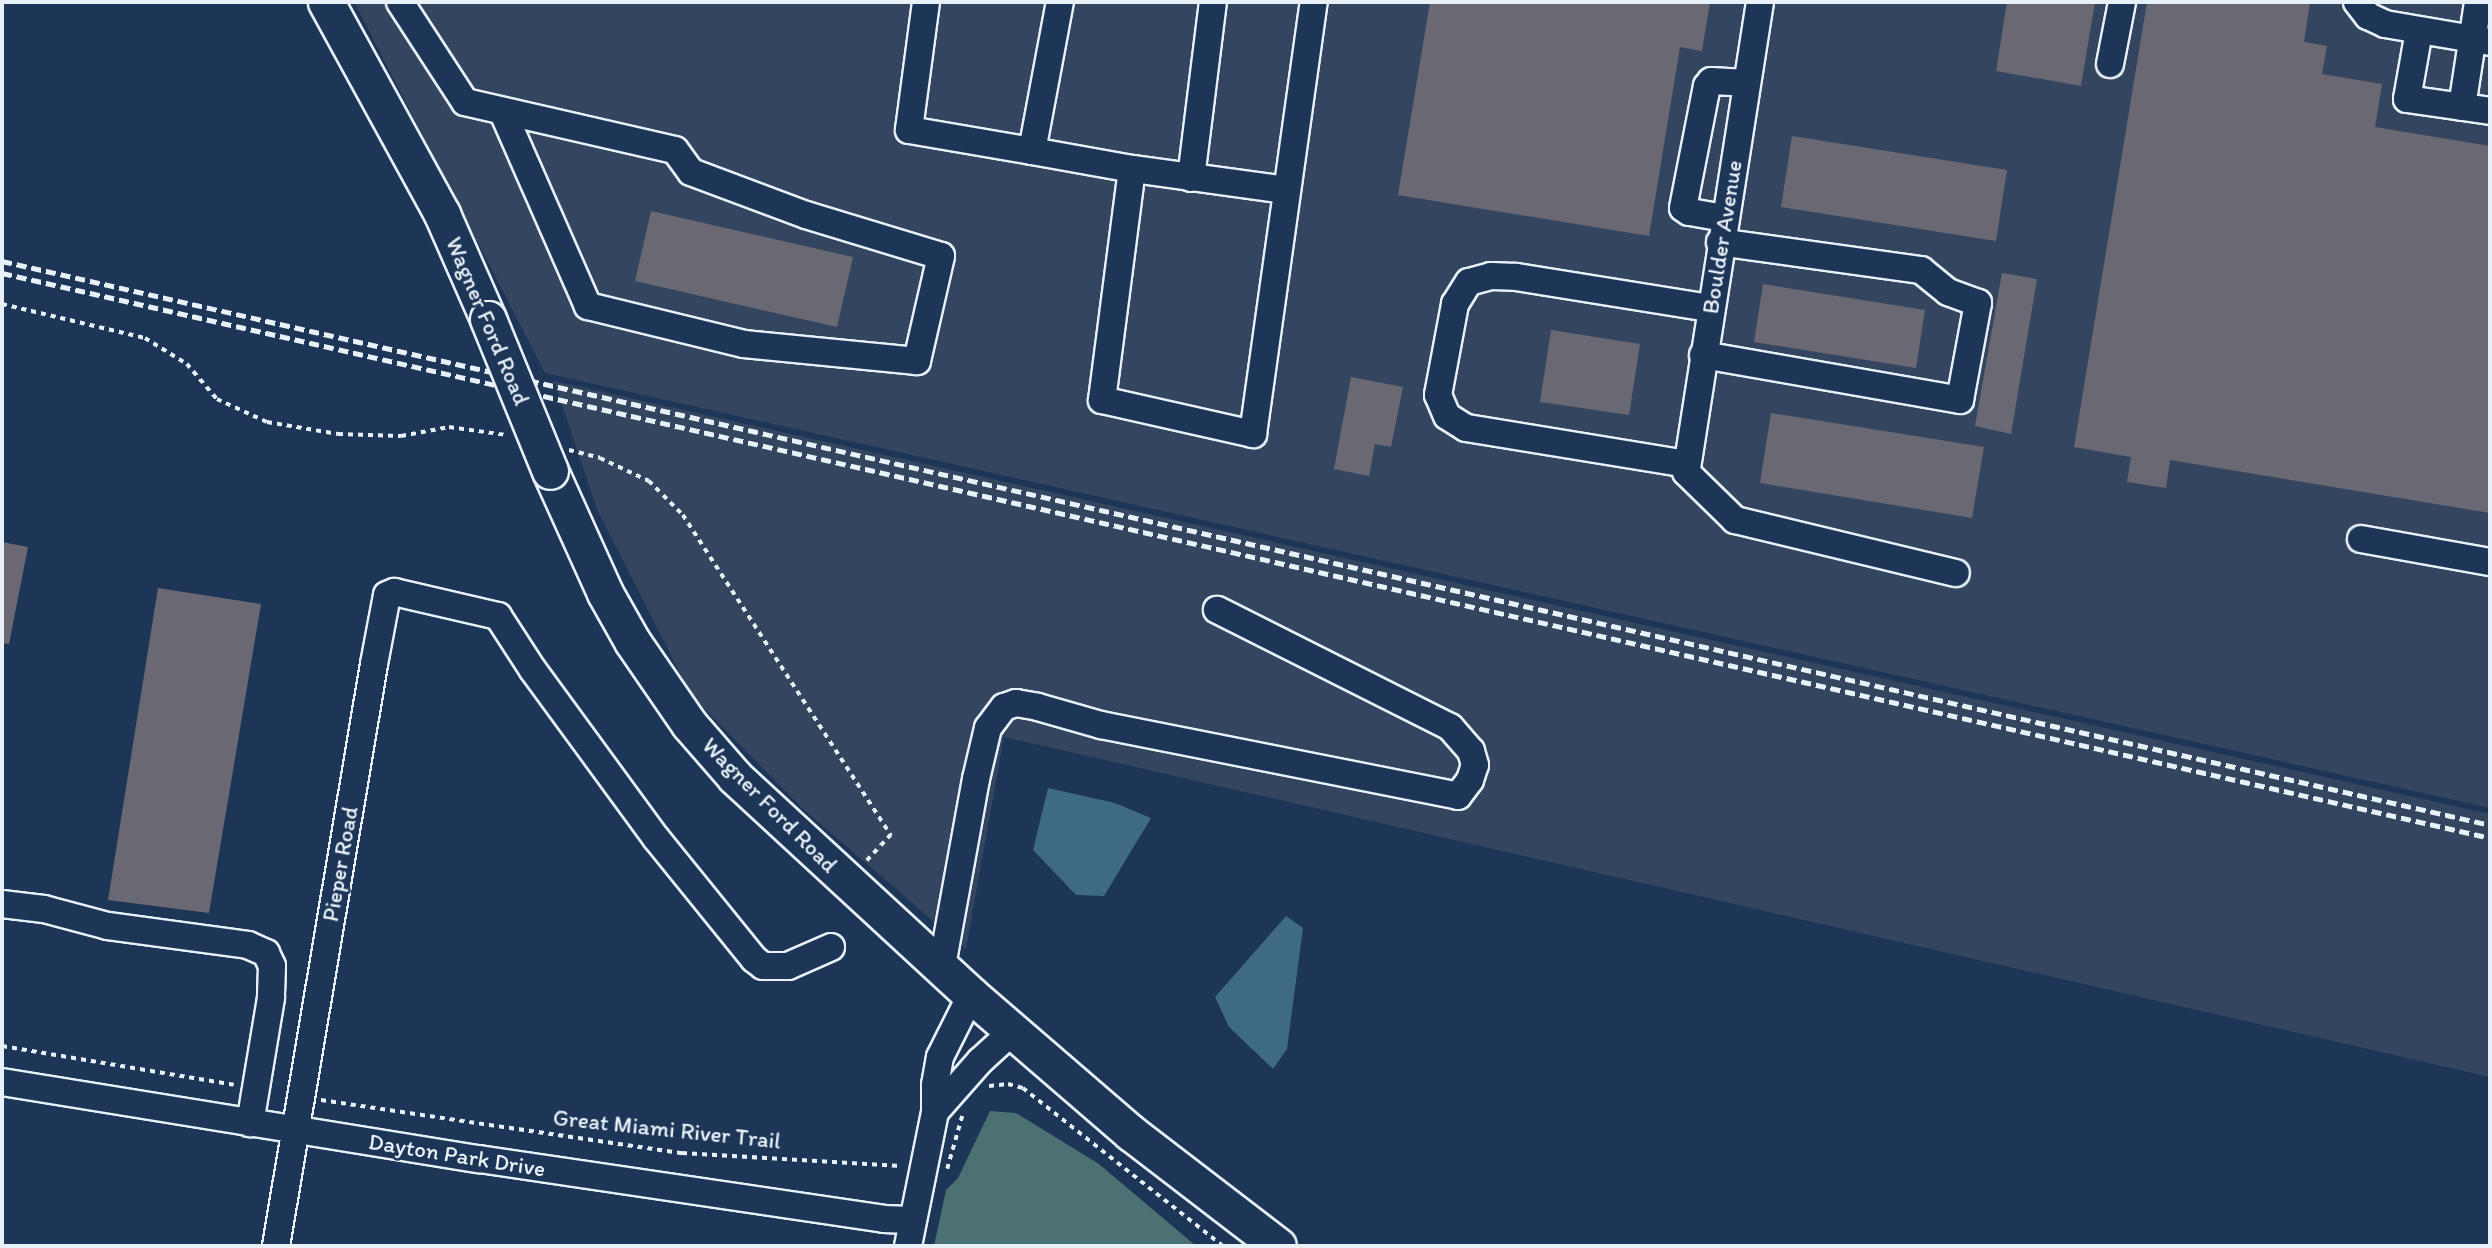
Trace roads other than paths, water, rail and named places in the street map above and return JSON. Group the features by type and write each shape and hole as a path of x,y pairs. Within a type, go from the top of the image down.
{"main road":[{"name":"Wagner Ford Road","path":"327,2 442,214 554,459 605,593 667,694 735,776 971,995 1131,1132 1278,1246"}],"street":[{"path":"400,2 465,102 675,150 691,172 806,215 941,256 917,360 744,344 588,306 503,112"},
{"path":"926,2 909,130 1132,169 1286,190"},
{"path":"1032,151 1060,2"},
{"path":"1191,178 1213,2"},
{"path":"1132,169 1102,400 1253,434 1314,2"},
{"name":"Boulder Avenue","path":"1686,468 1760,2"},
{"path":"2110,64 2122,2"},
{"path":"2357,2 2368,16 2385,24 2481,41"},
{"path":"2462,107 2481,41 2478,2"},
{"path":"2419,31 2407,99 2490,111"},
{"path":"1703,355 1960,400 1978,303 1948,292 1921,270 1722,230 1683,208 1707,86 1711,81 1747,83"},
{"path":"1710,308 1516,277 1491,276 1469,282 1455,304 1438,395 1447,416 1466,428 1686,468 1735,520 1956,573"},
{"path":"2361,539 2490,562"},
{"name":"Pieper Road","path":"276,1246 387,595 394,592 498,616 533,670 656,838 754,959 763,966 781,967 831,947"},
{"path":"942,966 976,779 988,728 1004,706 1016,703 1038,706 1101,725 1458,796 1470,780 1475,765 1471,751 1450,727 1217,610"},
{"path":"2,904 44,909 108,926 238,943 266,953 272,966 271,998 250,1123"},
{"path":"910,1233 921,1168 935,1112 935,1085 940,1057 971,995"},
{"path":"935,1112 980,1061 1014,1030"},
{"name":"Dayton Park Drive","path":"2,1082 295,1130 883,1219 910,1233"}],"railway":[{"path":"2,261 2490,825"},
{"path":"2,273 2490,838"}]}
